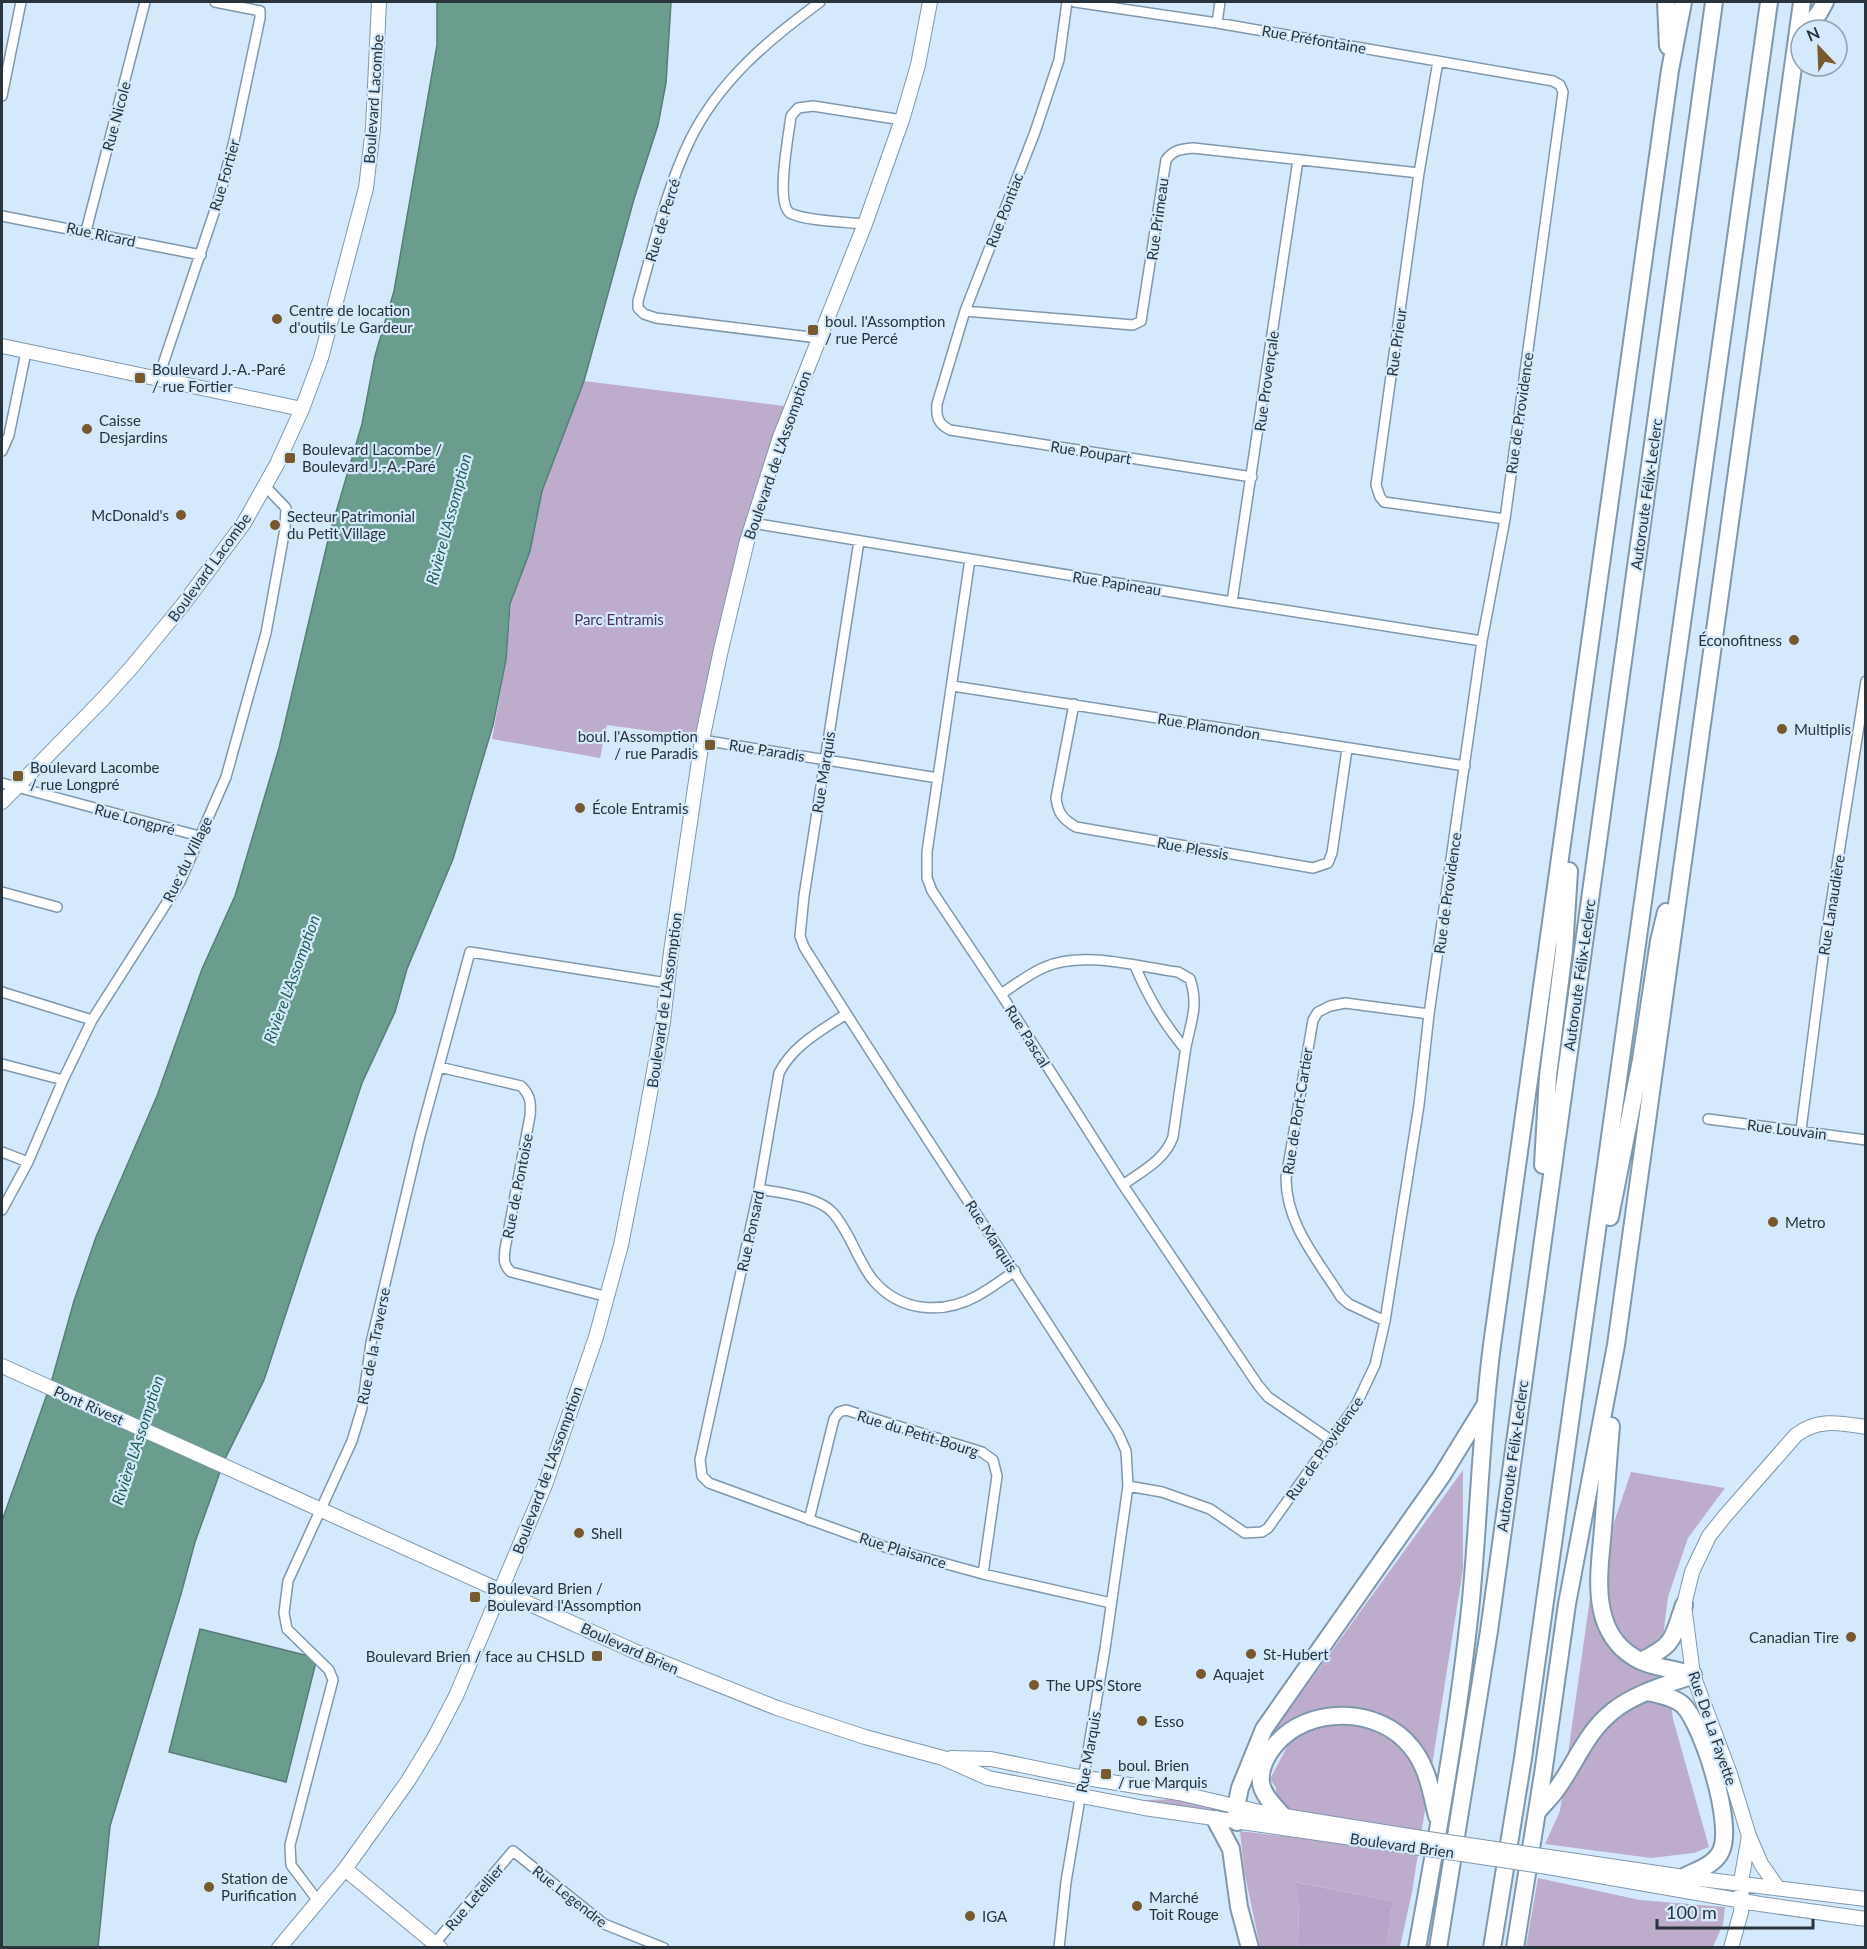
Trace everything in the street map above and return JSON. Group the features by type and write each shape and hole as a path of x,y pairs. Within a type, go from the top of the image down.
{"highway":[{"path":"1666,2 1670,70"},
{"path":"1417,1947 1439,1826 1471,1601 1485,1404 1670,70 1683,2"},
{"name":"Autoroute Félix-Leclerc","path":"1438,1947 1479,1695 1714,2"},
{"path":"1492,1947 1522,1768 1768,2"},
{"path":"1802,2 1802,18"},
{"path":"1815,18 1825,2"},
{"path":"1515,1947 1538,1812 1566,1614 1616,1345 1690,809 1796,78"},
{"path":"1535,1286 1548,1076 1564,950 1580,717"},
{"path":"1573,1404 1641,1060 1659,941 1690,809"},
{"path":"1616,1345 1600,1562 1600,1599 1605,1619 1614,1638 1625,1651 1641,1661 1693,1675"},
{"path":"1237,1814 1240,1788 1269,1721 1441,1477 1485,1404"},
{"path":"1641,1661 1662,1651 1669,1644 1684,1605"},
{"path":"1538,1812 1557,1788 1580,1749 1599,1723 1618,1707 1648,1692 1693,1675"},
{"path":"1648,1692 1675,1700 1687,1710 1700,1736 1722,1804 1725,1835 1720,1854 1708,1864 1684,1877"},
{"path":"1283,1816 1262,1788 1261,1771 1267,1755 1284,1735 1298,1726 1321,1718 1344,1716 1368,1719 1383,1725 1398,1734 1412,1748 1428,1779 1439,1826"},
{"path":"1215,1819 1232,1855 1239,1907 1250,1947"}],"main road":[{"name":"Boulevard Lacombe","path":"2,802 131,668 182,606 238,531 277,464 302,409 321,358 366,188 373,128 379,2"},
{"name":"Boulevard de L'Assomption","path":"279,1947 345,1869 408,1781 456,1696 545,1484 608,1297 643,1137 663,1022 702,740 752,523 780,437 865,224 902,120 918,65 930,2"},
{"path":"2,346 302,409"},
{"name":"Pont Rivest","path":"7,1368 263,1483"},
{"name":"Rue De La Fayette","path":"1731,1947 1740,1918 1749,1836 1727,1766 1693,1675 1684,1605 1692,1572 1709,1536 1792,1438 1806,1428 1830,1422 1866,1427"},
{"name":"Boulevard Brien","path":"263,1483 634,1651 741,1694 865,1737 943,1758 988,1778 1215,1819 1237,1814 1283,1816 1414,1842"},
{"name":"Boulevard Brien","path":"943,1758 991,1759 1084,1778 1179,1793 1237,1814 1414,1842 1548,1862 1866,1899"},
{"path":"1749,1836 1761,1864 1778,1888"},
{"name":"Boulevard Brien","path":"1548,1862 1742,1900 1866,1919"},
{"path":"345,1869 437,1945"}],"street":[{"path":"2,96 21,2"},
{"name":"Rue Nicole","path":"86,231 146,2"},
{"name":"Rue Fortier","path":"158,379 201,255 234,141 260,18 260,11 215,2"},
{"name":"Rue de Percé","path":"818,338 656,318 644,314 639,308 638,301 675,176 690,140 704,116 747,60 819,2"},
{"name":"Rue Pontiac","path":"937,417 937,404 965,311 1045,103 1059,60 1066,2"},
{"name":"Rue Préfontaine","path":"1075,2 1217,23 1553,81"},
{"path":"1217,23 1220,2"},
{"name":"Rue Prieur","path":"1438,60 1419,173 1377,485 1384,502 1505,519"},
{"name":"Rue de Providence","path":"1128,1486 1162,1492 1210,1509 1245,1533 1262,1532 1268,1528 1332,1441 1356,1405 1375,1365 1385,1321 1419,1105 1429,1014 1482,641 1505,519 1563,92 1560,85 1553,81"},
{"path":"865,224 801,217 789,212 785,206 782,190 791,116 798,108 813,106 902,120"},
{"name":"Rue Primeau","path":"965,311 1132,325 1141,321 1166,160 1170,154 1180,149 1193,148 1419,173"},
{"name":"Rue Provençale","path":"1232,602 1299,160"},
{"name":"Rue Ricard","path":"2,216 201,255"},
{"path":"2,451 9,435 26,352"},
{"name":"Rue Poupart","path":"937,417 942,426 950,430 1252,477"},
{"name":"Rue du Village","path":"2,1210 28,1162 92,1020 180,882 226,777 266,633 285,529 286,508 264,485"},
{"name":"Rue Papineau","path":"752,523 1482,641"},
{"name":"Rue Marquis","path":"859,541 804,896 800,936 804,947 846,1014 1119,1433 1126,1451 1128,1486 1066,1882 1059,1947"},
{"name":"Rue Pascal","path":"970,559 927,852 927,878 932,891 1123,1185 1268,1398 1332,1441"},
{"name":"Rue Lanaudière","path":"1801,1130 1825,942 1866,681"},
{"name":"Rue Plamondon","path":"953,686 1465,766"},
{"name":"Rue Plessis","path":"1074,704 1056,798 1057,810 1063,820 1076,828 1313,868 1328,863 1332,853 1347,749"},
{"name":"Rue Paradis","path":"702,740 938,778"},
{"name":"Rue Longpré","path":"2,783 199,836"},
{"path":"2,892 57,907"},
{"name":"Rue de la Traverse","path":"318,1901 291,1864 290,1845 333,1680 329,1670 287,1629 284,1613 288,1581 352,1441 362,1408 371,1343 439,1067 470,952 667,983"},
{"path":"1001,994 1044,967 1065,960 1087,959 1178,972 1190,979 1195,994 1195,1010 1185,1049 1173,1137 1169,1150 1159,1160 1123,1185"},
{"path":"1136,966 1147,996 1163,1022 1185,1049"},
{"path":"2,992 92,1020"},
{"name":"Rue de Port-Cartier","path":"1385,1321 1349,1305 1341,1297 1296,1227 1286,1196 1286,1178 1313,1020 1318,1012 1330,1006 1345,1003 1429,1014"},
{"name":"Rue Ponsard","path":"702,1476 700,1460 759,1189 779,1073 784,1062 796,1048 846,1014"},
{"path":"2,1064 63,1080"},
{"name":"Rue de Pontoise","path":"439,1067 521,1086 531,1100 504,1260 506,1268 511,1272 608,1297"},
{"name":"Rue Louvain","path":"1708,1119 1866,1140"},
{"path":"2,1152 28,1162"},
{"path":"759,1189 819,1203 832,1212 874,1280 897,1300 922,1309 953,1307 978,1296 1015,1271"},
{"name":"Rue du Petit-Bourg","path":"809,1520 834,1419 839,1412 846,1410 982,1452 993,1460 998,1476 983,1574"},
{"name":"Rue Plaisance","path":"702,1476 709,1484 885,1547 983,1574 1111,1603"},
{"name":"Rue Letellier","path":"437,1945 513,1851"},
{"name":"Rue Legendre","path":"513,1851 604,1924 664,1947"}],"green space":[{"name":"Parc Entramis","path":"584,381 792,407 781,433 703,738 607,725 600,758 492,739 506,662 511,604 530,550 542,492"},
{"path":"1463,1470 1463,1569 1412,1892 1400,1947 1386,1947 1393,1901 1295,1882 1299,1900 1298,1942 1301,1947 1260,1947 1244,1870 1240,1831 1279,1836 1276,1788 1270,1779 1287,1747 1273,1732"},
{"path":"1631,1472 1725,1488 1688,1538 1668,1597 1663,1637 1673,1719 1709,1847 1694,1853 1651,1858 1545,1844 1560,1811 1591,1591"},
{"path":"1174,1799 1222,1811 1222,1813 1146,1802 1147,1800"},
{"path":"1538,1878 1640,1900 1725,1907 1723,1924 1713,1947 1526,1947"}],"shaded area":[{"path":"1294,1882 1393,1901 1386,1947 1301,1947 1298,1942 1299,1900"}],"water":[{"name":"Rivière L'Assomption","path":"437,2 671,2 666,83 658,125 634,199 584,381 542,491 530,551 510,604 506,660 493,725 453,859 407,969 395,1012 362,1083 264,1380 224,1461 195,1542 110,1826 98,1947 2,1947 2,1521 51,1383 74,1301 96,1237 157,1096 202,969 235,896 279,748 329,536 362,424 375,356 394,291 437,45"},
{"path":"200,1629 317,1658 286,1782 169,1752"}],"place":[{"name":"Centre de location d'outils Le Gardeur","path":"277,319"},
{"name":"boul. l'Assomption / rue Percé","path":"813,330"},
{"name":"Boulevard J.-A.-Paré / rue Fortier","path":"140,378"},
{"name":"Caisse Desjardins","path":"87,429"},
{"name":"Boulevard Lacombe / Boulevard J.-A.-Paré","path":"290,458"},
{"name":"McDonald's","path":"181,515"},
{"name":"Secteur Patrimonial du Petit Village","path":"275,525"},
{"name":"Éconofitness","path":"1794,640"},
{"name":"Multiplis","path":"1782,729"},
{"name":"boul. l'Assomption / rue Paradis","path":"710,745"},
{"name":"Boulevard Lacombe / rue Longpré","path":"18,776"},
{"name":"École Entramis","path":"580,808"},
{"name":"Metro","path":"1773,1222"},
{"name":"Shell","path":"579,1533"},
{"name":"Boulevard Brien / Boulevard l'Assomption","path":"475,1597"},
{"name":"Canadian Tire","path":"1851,1637"},
{"name":"St-Hubert","path":"1251,1654"},
{"name":"Boulevard Brien / face au CHSLD","path":"597,1656"},
{"name":"Aquajet","path":"1201,1674"},
{"name":"The UPS Store","path":"1034,1685"},
{"name":"Esso","path":"1142,1721"},
{"name":"boul. Brien / rue Marquis","path":"1106,1774"},
{"name":"Station de Purification","path":"209,1887"},
{"name":"Marché Toit Rouge","path":"1137,1906"},
{"name":"IGA","path":"970,1916"}]}
